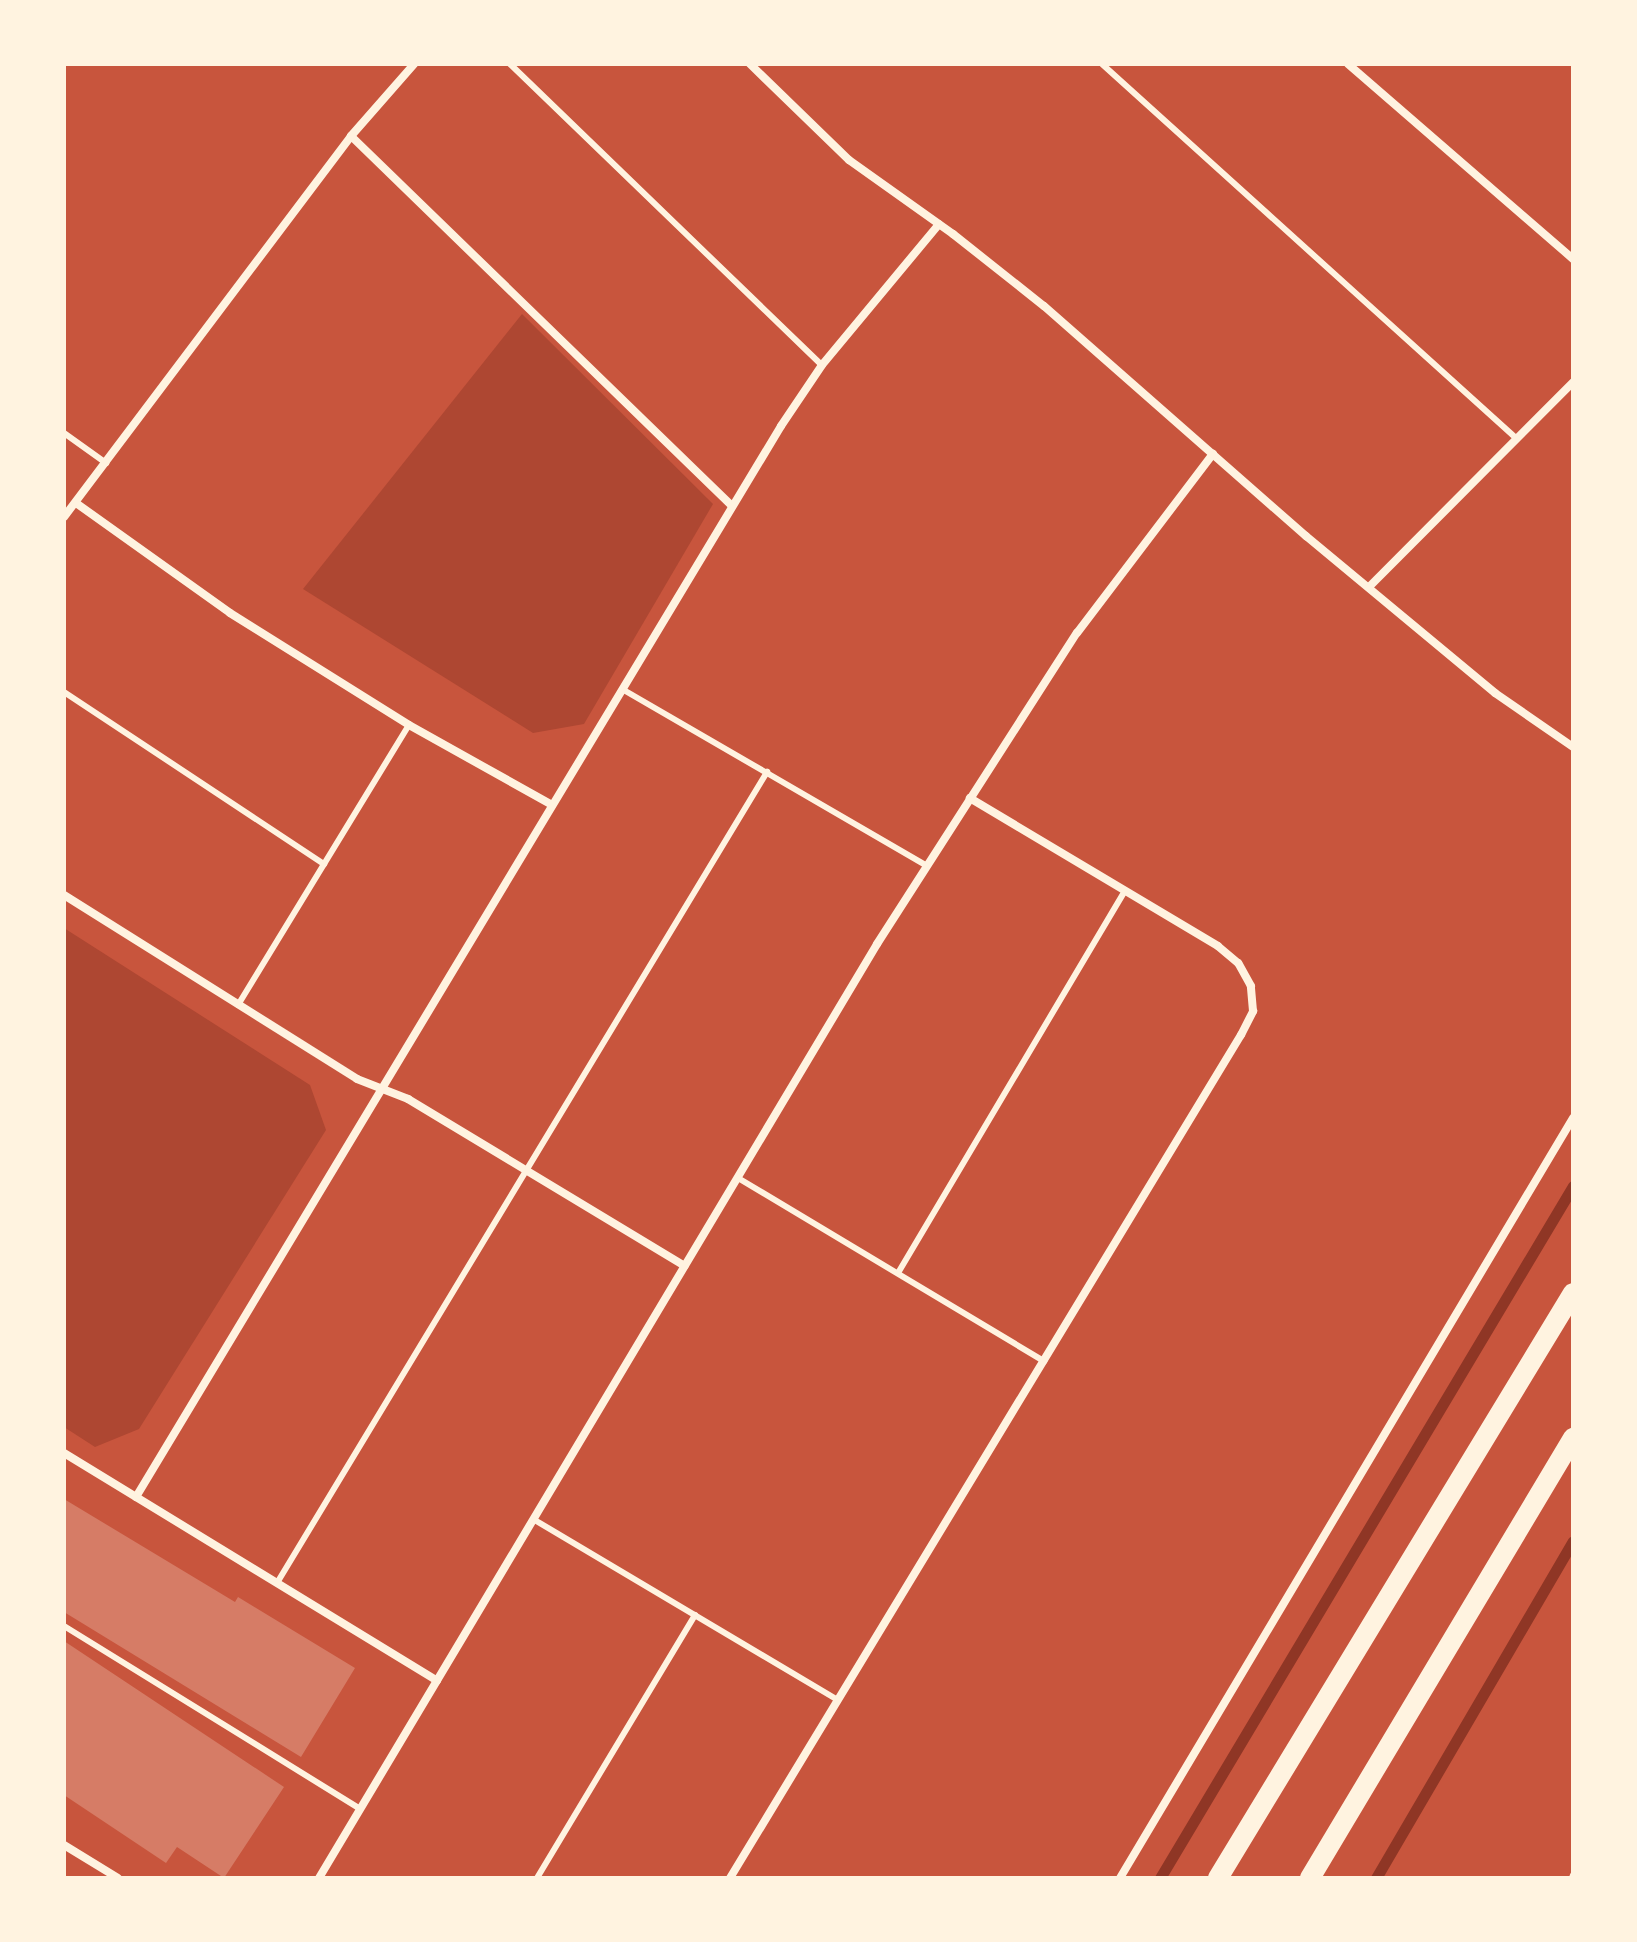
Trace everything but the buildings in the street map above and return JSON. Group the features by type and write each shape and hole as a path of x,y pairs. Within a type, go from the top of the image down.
{"main road":[{"path":"1218,1878 1573,1293"},
{"path":"1310,1878 1573,1438"}],"street":[{"path":"64,517 351,136 414,64"},
{"path":"750,64 849,160 939,224 1044,306 1495,693 1573,747"},
{"path":"1348,64 1573,259"},
{"path":"351,136 732,506"},
{"path":"136,1497 732,506 822,365 939,224"},
{"path":"1369,587 1573,382"},
{"path":"319,1878 927,866 1077,633 1213,454"},
{"path":"76,503 230,613 409,725 552,805"},
{"path":"730,1878 1253,1011 1251,986 1238,963 1218,946 970,798"},
{"path":"64,895 357,1079 408,1099 685,1266"},
{"path":"1120,1878 1573,1118"},
{"path":"64,1453 437,1681"},
{"path":"64,1845 103,1874 118,1878"}],"lane":[{"path":"510,64 822,365"},
{"path":"1102,64 1517,439"},
{"path":"64,433 106,463"},
{"path":"622,689 927,866"},
{"path":"64,692 324,864"},
{"path":"238,1005 409,725"},
{"path":"277,1583 767,772"},
{"path":"898,1273 1125,890"},
{"path":"738,1178 1044,1361"},
{"path":"533,1519 838,1700"},
{"path":"537,1878 695,1615"},
{"path":"64,1626 360,1809"}],"shaded area":[{"path":"522,314 713,504 584,724 533,733 303,589"},
{"path":"64,928 310,1085 326,1130 139,1429 95,1447 64,1427"}],"waterway":[{"path":"1160,1878 1573,1186"},
{"path":"1376,1878 1573,1541"}]}
